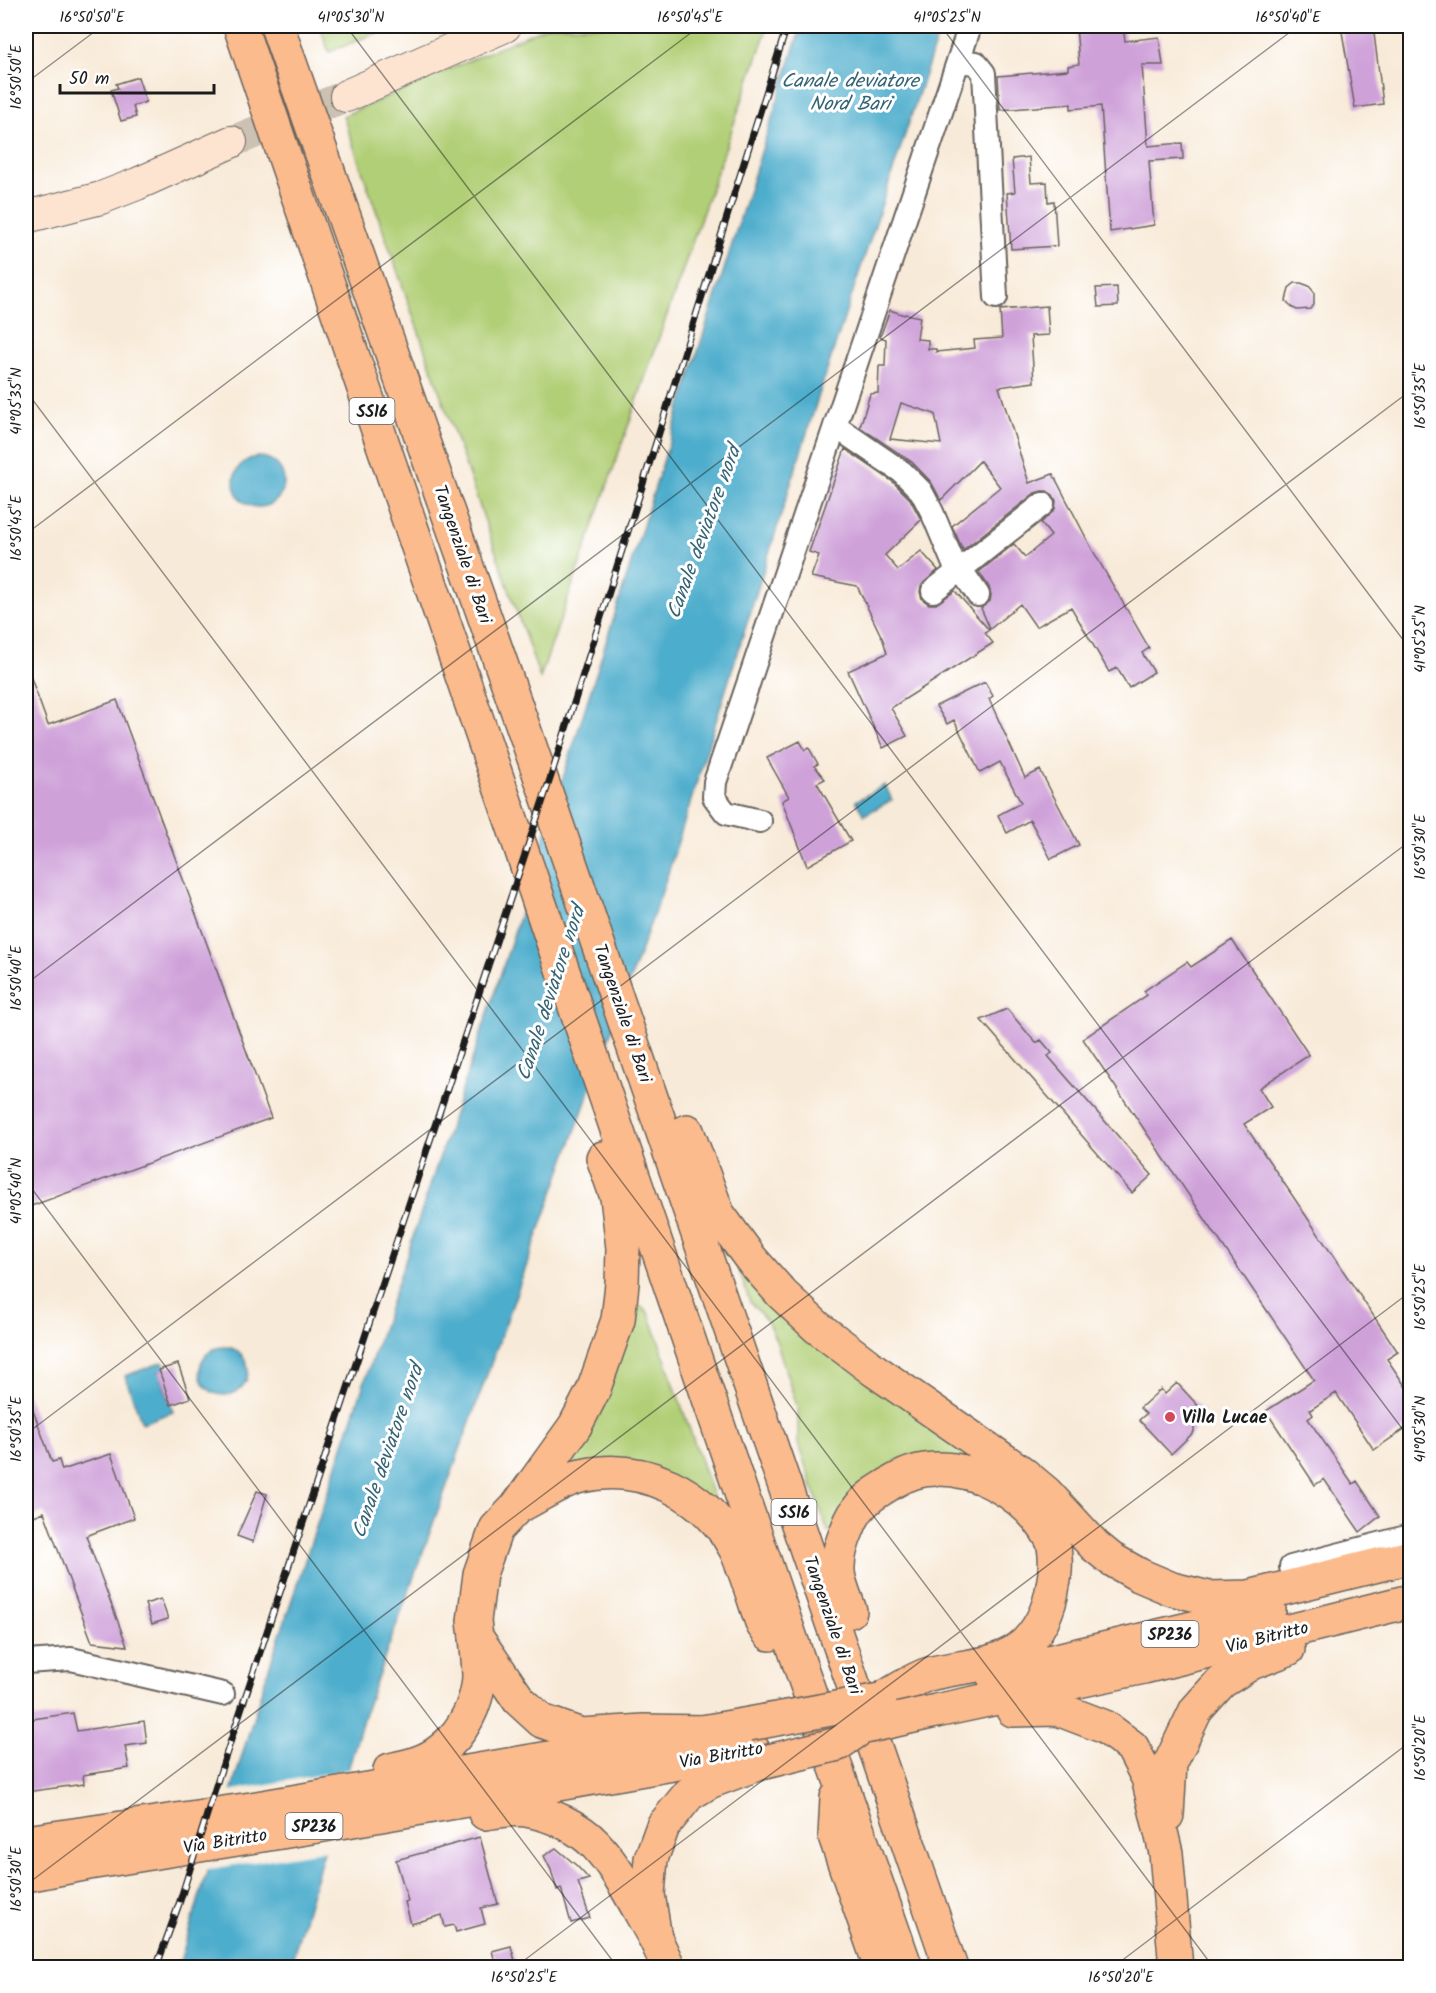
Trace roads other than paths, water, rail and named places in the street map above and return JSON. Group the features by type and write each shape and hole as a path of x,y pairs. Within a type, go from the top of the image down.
{"main road":[{"name":"SS16","path":"240,26 544,918 550,1004 598,1107 802,1671 906,1968"},
{"name":"Tangenziale di Bari","path":"281,32 638,1056 872,1710 914,1858 951,1968"},
{"path":"638,1056 684,1123 718,1214 751,1259 782,1293 817,1327 874,1370 1021,1472 1046,1493 1095,1546 1111,1558 1139,1575 1172,1589 1209,1598 1219,1598 1249,1597 1410,1557"},
{"path":"86,1848 133,1814 382,1772 415,1764 441,1751 457,1733 472,1708 478,1679 474,1621 480,1574 496,1529 516,1508 575,1426 593,1391 618,1320 623,1248 617,1197 598,1107"},
{"path":"655,1938 648,1894 651,1859 663,1826 689,1794 709,1782 753,1746 838,1744 872,1710 926,1675 997,1660 1020,1648 1038,1628 1050,1605 1056,1571 1052,1538 1032,1513 1005,1489 981,1476 952,1470 924,1470 896,1480 877,1491 868,1497 853,1515 840,1547 838,1572 862,1648 872,1710"},
{"path":"516,1508 578,1476 609,1472 667,1483 690,1496 714,1517 735,1548 763,1625 802,1671"},
{"name":"Via Bitritto","path":"933,1700 1410,1573"},
{"name":"Via Bitritto","path":"872,1710 1144,1667 1410,1601"},
{"path":"1176,1968 1166,1853 1170,1764 1196,1710 1221,1682 1251,1663 1284,1650 1410,1618"},
{"path":"476,1637 519,1700 542,1721 581,1735 644,1731 707,1732"},
{"path":"872,1710 942,1728 1015,1709 1058,1709 1105,1727 1132,1747 1148,1778 1166,1853"},
{"name":"Via Bitritto","path":"533,1775 707,1732 753,1746"},
{"name":"Via Bitritto","path":"26,1875 86,1848 251,1809 753,1746"},
{"path":"838,1775 835,1836 880,1968"},
{"path":"86,1848 141,1868 494,1812 525,1810 556,1819 574,1828 595,1844 620,1877 655,1938 669,1968"},
{"name":"Via Bitritto","path":"26,1842 86,1848"},
{"path":"914,1858 956,1915 974,1968"}],"street":[{"path":"346,96 505,26"},
{"path":"760,821 726,813 714,797 714,782 970,26"},
{"path":"958,61 976,63 984,73 996,297"},
{"path":"26,217 101,198 231,142"},
{"path":"836,426 902,472 921,491 953,562 978,595"},
{"path":"933,591 1043,504"},
{"path":"1291,1567 1410,1536"},
{"path":"26,1662 71,1659 223,1694"}],"water":[{"name":"Canale deviatore Nord Bari","path":"801,26 941,26 822,385 664,886 366,1709 290,1967 178,1968 263,1686 506,958"},
{"path":"254,457 264,457 277,464 284,477 284,487 277,500 264,507 254,507 245,503 238,496 234,487 234,477 238,468 245,461"},
{"path":"885,785 892,800 864,815 856,801"},
{"path":"219,1347 229,1347 241,1354 248,1366 248,1376 241,1388 229,1395 219,1395 204,1384 200,1376 200,1366 211,1351"},
{"path":"163,1362 166,1368 159,1371 173,1412 142,1423 125,1376"}],"tunnel":[{"path":"231,142 346,96"}],"railway":[{"path":"156,1968 552,773 787,26"}],"place":[{"name":"Villa Lucae","path":"1170,1417"}],"water label":[{"name":"Canale deviatore nord","path":"703,532"},
{"name":"Canale deviatore nord","path":"550,993"},
{"name":"Canale deviatore nord","path":"387,1451"}]}
